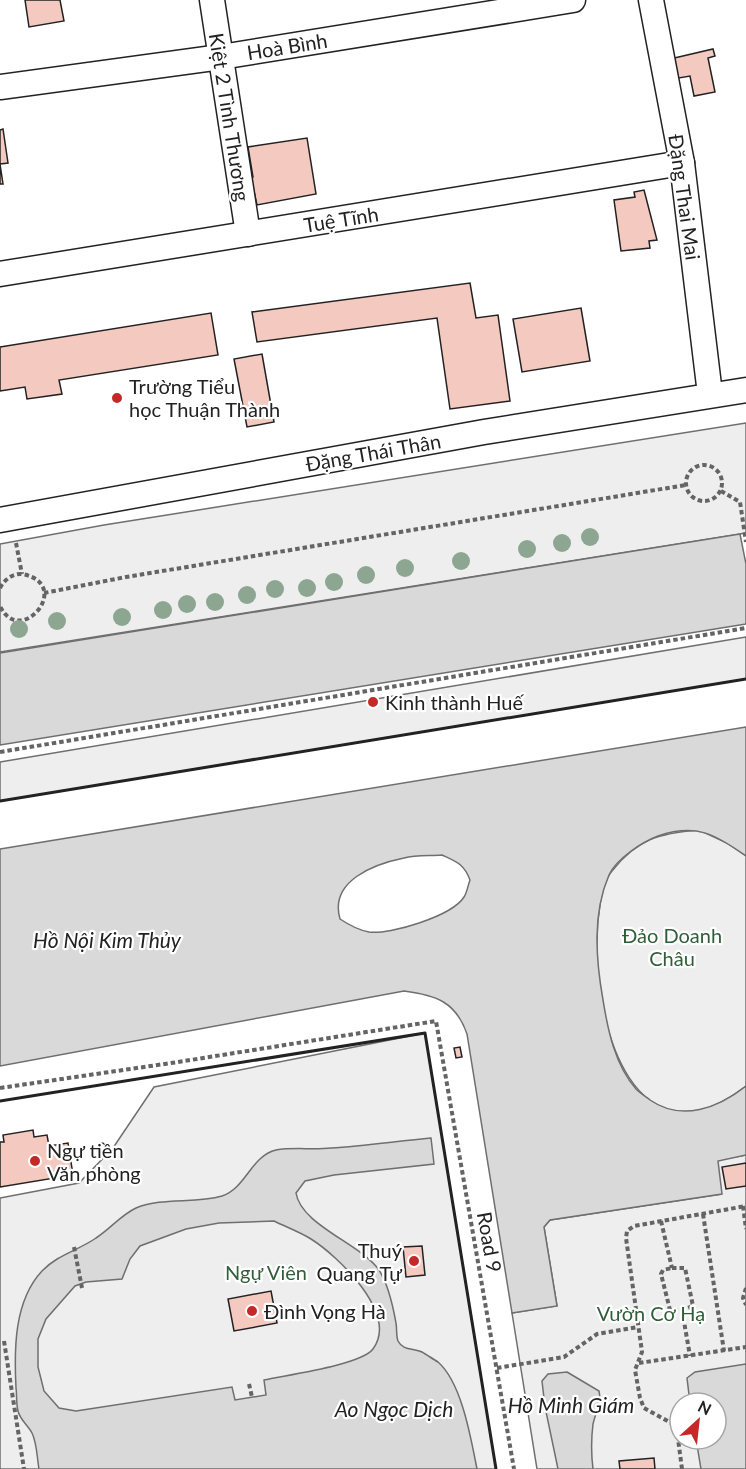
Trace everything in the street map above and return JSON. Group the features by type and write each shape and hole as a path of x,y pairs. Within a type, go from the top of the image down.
{"street":[{"name":"Kiệt 2 Tình Thương","path":"212,0 248,234"},
{"name":"Hoà Bình","path":"0,87 221,57 573,0"},
{"name":"Đặng Thai Mai","path":"651,0 682,163 710,394"},
{"name":"Tuệ Tĩnh","path":"0,274 682,163"},
{"name":"Đặng Thái Thân","path":"5,519 484,432 746,390"}],"path":[{"path":"702,465 712,466 719,472 723,481 721,491 715,498 706,502 697,500 689,494 686,485 687,476 693,468 702,465"},
{"path":"44,593 149,573 686,485"},
{"path":"721,491 740,502 746,542"},
{"path":"5,519 22,574"},
{"path":"0,588 8,578 22,574 34,578 41,584 44,602 34,617 25,620 16,620 8,616 0,606"},
{"path":"0,752 746,628"},
{"name":"Road 9","path":"0,1088 436,1021 514,1469"},
{"path":"682,1469 677,1431 673,1424 644,1408 639,1398 635,1370 642,1352 626,1238 627,1231 634,1226 744,1206 746,1229"},
{"path":"703,1214 724,1351"},
{"path":"662,1221 672,1268"},
{"path":"74,1247 82,1287"},
{"path":"672,1268 685,1268 693,1306 682,1310 670,1310 660,1274 663,1270 672,1268"},
{"path":"746,1288 743,1298 746,1305"},
{"path":"682,1310 690,1356"},
{"path":"497,1368 564,1357 597,1334 638,1327"},
{"path":"4,1341 24,1469"},
{"path":"638,1363 746,1347"},
{"path":"249,1384 252,1397"}],"green space":[{"path":"746,423 746,533 0,652 0,544 104,525"},
{"path":"746,637 746,679 0,801 0,762"},
{"name":"Đảo Doanh Châu","path":"699,830 727,843 746,856 746,1086 708,1108 676,1111 650,1100 629,1078 614,1047 604,1012 598,975 598,924 605,885 621,860 650,840 672,833"},
{"name":"Ngự Viên","path":"425,1033 496,1469 0,1469 0,1198 79,1183 113,1148 154,1087"},
{"name":"Vườn Cơ Hạ","path":"746,1155 746,1469 537,1469 512,1313 557,1306 544,1227 550,1220 721,1194 717,1160"}],"water":[{"path":"740,534 746,564 746,624 0,745 0,653"},
{"name":"Hồ Nội Kim Thủy","path":"746,727 746,856 715,837 694,831 671,832 645,842 623,857 609,875 600,905 597,953 607,1024 618,1058 629,1080 639,1092 662,1107 687,1111 700,1110 724,1101 746,1086 746,1155 718,1161 722,1194 550,1220 544,1227 557,1306 512,1313 467,1034 451,1007 435,998 404,991 0,1066 0,849","holes":["442,855 462,867 470,880 464,897 447,911 420,923 379,932 361,930 340,919 338,906 341,894 357,876 392,861 409,857"]},
{"name":"Ao Ngọc Dịch","path":"431,1138 434,1164 334,1175 305,1181 296,1193 300,1204 309,1215 379,1270 390,1295 397,1339 400,1344 422,1352 438,1362 446,1371 464,1412 477,1469 39,1469 34,1437 20,1417 17,1408 16,1342 26,1296 33,1283 48,1265 96,1238 136,1208 157,1203 201,1200 230,1192 260,1159 276,1150 324,1149","holes":["274,1221 307,1236 322,1247 336,1258 362,1287 378,1319 379,1335 373,1349 366,1355 339,1365 264,1380 266,1395 235,1400 232,1387 76,1411 59,1408 44,1391 38,1367 38,1339 46,1319 75,1286 86,1282 122,1279 130,1259 140,1246 186,1229 219,1223"]},
{"name":"Hồ Minh Giám","path":"746,1364 746,1469 701,1469 698,1451 728,1451 728,1391 689,1391 687,1378 695,1372"},
{"name":"Hồ Minh Giám","path":"567,1372 599,1391 599,1404 592,1436 593,1469 558,1469 542,1381 548,1374"}],"building":[{"path":"25,0 60,0 64,21 29,27"},
{"path":"713,49 715,56 708,58 715,92 694,96 690,76 661,81 657,62"},
{"path":"3,129 8,163 0,164 0,130"},
{"path":"307,138 316,194 257,205 248,147"},
{"path":"0,164 3,184 0,184"},
{"path":"644,190 657,240 649,241 650,248 621,251 614,200 635,197 634,192"},
{"path":"470,283 476,318 498,315 510,401 450,409 437,318 257,342 252,312"},
{"path":"581,308 590,361 522,372 513,319"},
{"path":"211,313 218,355 59,380 62,394 27,399 25,387 0,391 0,347"},
{"path":"262,354 274,422 247,427 234,359"},
{"path":"460,1047 462,1057 456,1058 454,1048"},
{"name":"Ngự tiền Văn phòng","path":"33,1130 34,1137 47,1135 49,1146 68,1143 73,1175 0,1187 0,1142 4,1142 3,1135"},
{"path":"746,1163 746,1186 726,1189 722,1167"},
{"name":"Thuý Quang Tự","path":"422,1246 425,1275 406,1277 403,1247"},
{"name":"Đình Vọng Hà","path":"271,1291 277,1323 234,1331 228,1299"},
{"path":"654,1458 655,1469 620,1469 619,1461"}],"wall":[{"path":"0,801 746,679"},
{"path":"0,1101 425,1033 496,1469"}],"place":[{"name":"Trường Tiểu học Thuận Thành","path":"117,398"},
{"name":"Kinh thành Huế","path":"373,702"},
{"name":"Ngự tiền Văn phòng","path":"35,1161"},
{"name":"Thuý Quang Tự","path":"414,1261"},
{"name":"Đình Vọng Hà","path":"252,1311"}]}
